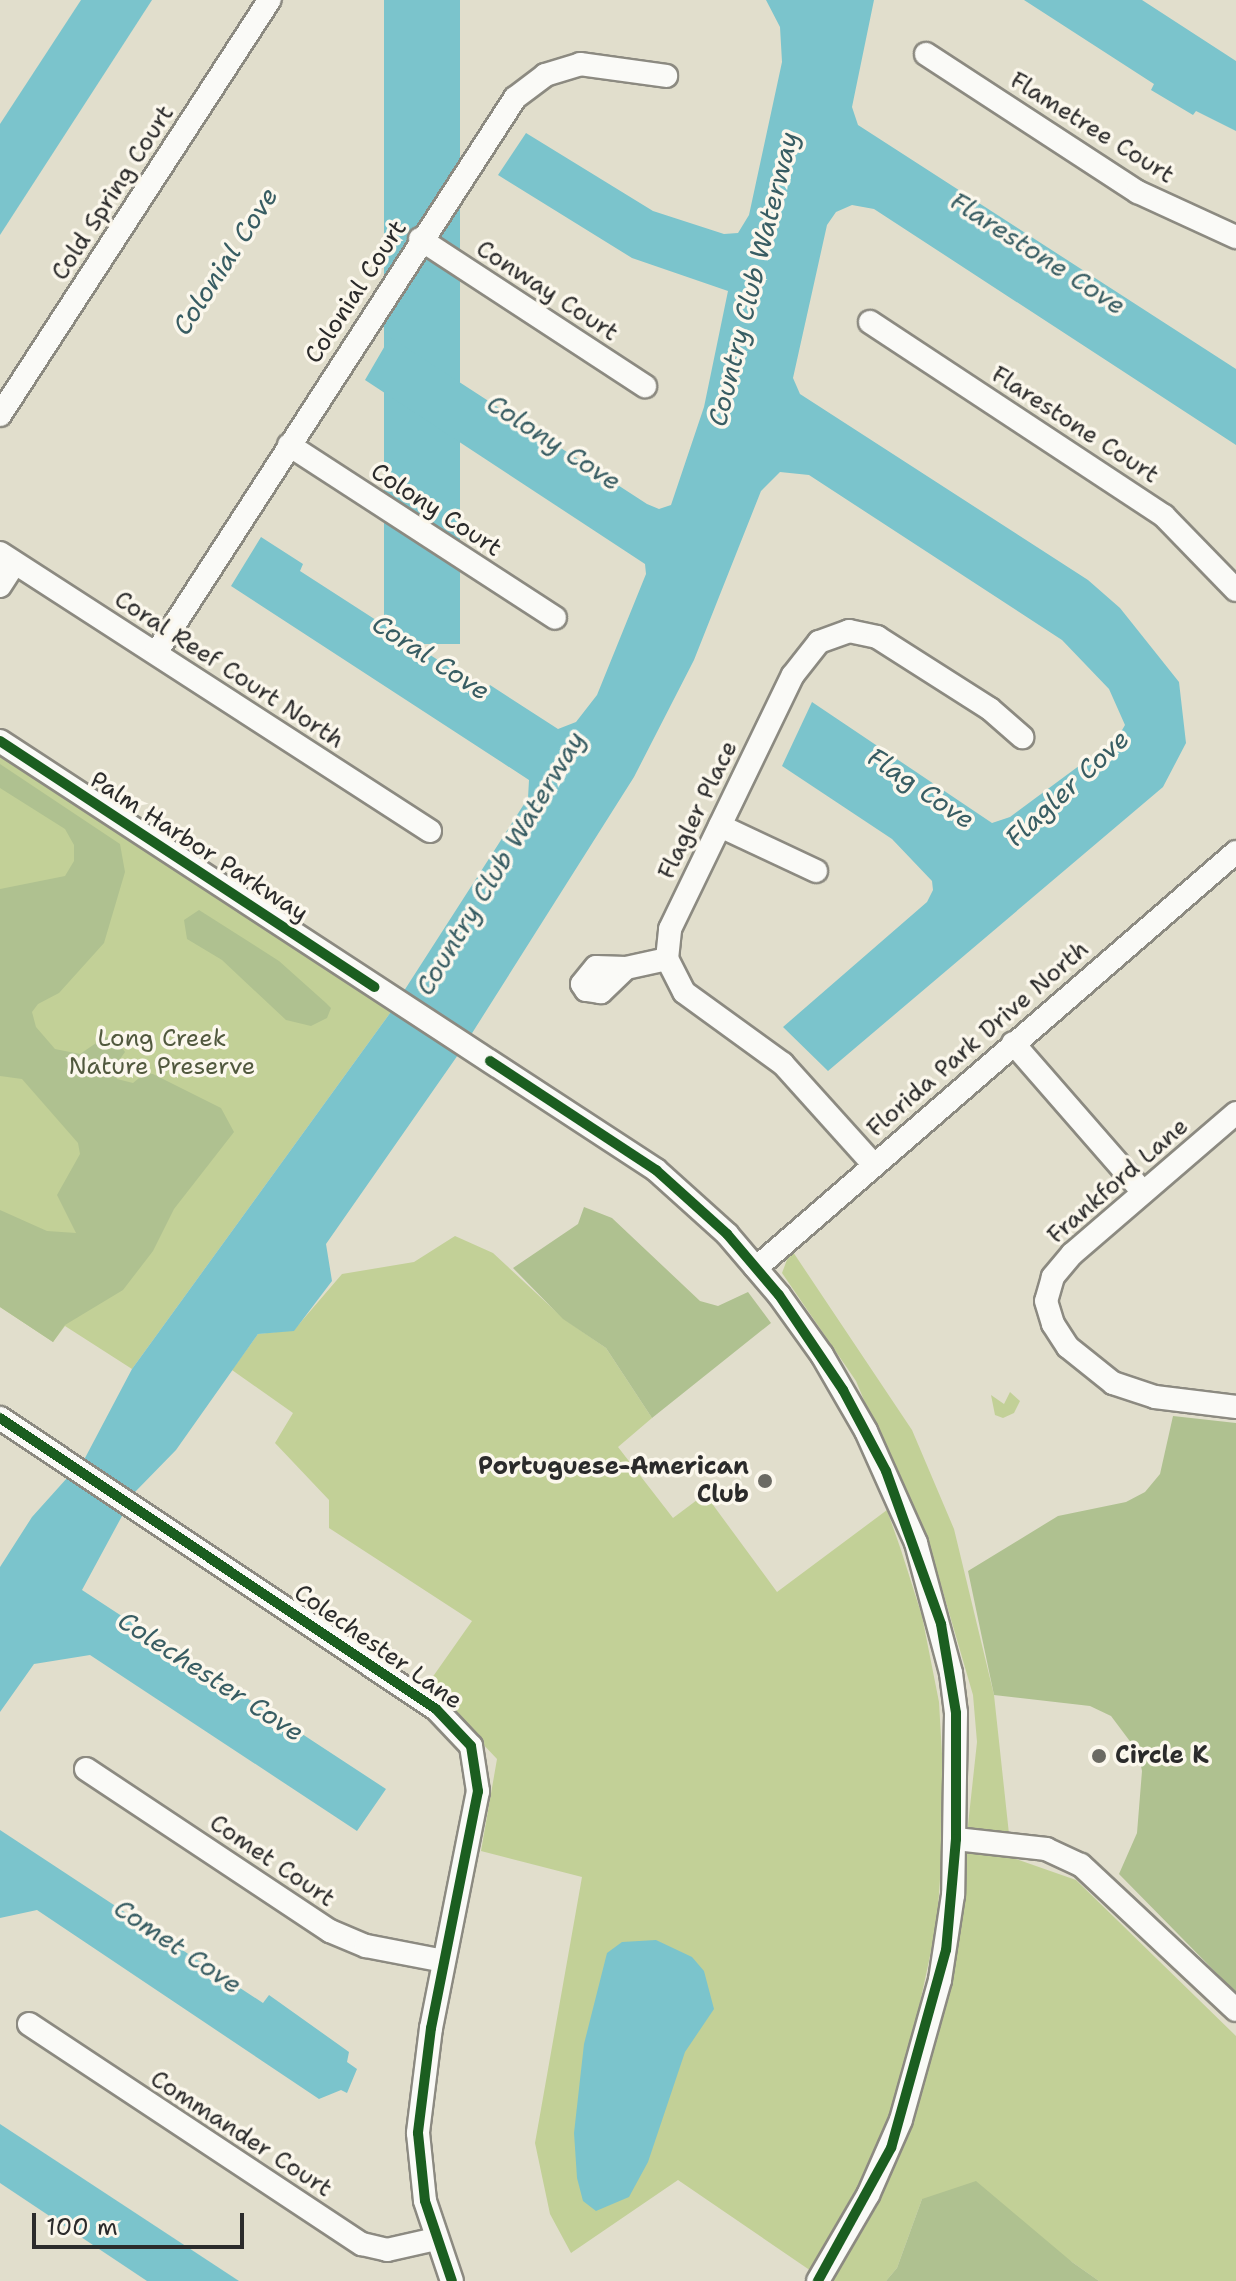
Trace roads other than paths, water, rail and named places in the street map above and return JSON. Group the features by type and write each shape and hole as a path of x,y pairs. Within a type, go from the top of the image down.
{"street":[{"name":"Cold Spring Court","path":"0,415 269,0"},
{"name":"Flametree Court","path":"926,54 1138,192 1236,237"},
{"name":"Colonial Court","path":"156,653 507,107 537,80 570,66 592,63 666,76"},
{"name":"Conway Court","path":"420,239 645,386"},
{"name":"Flarestone Court","path":"870,322 1157,511 1236,590"},
{"name":"Colony Court","path":"289,445 555,618"},
{"name":"Coral Reef Court North","path":"8,558 430,831"},
{"path":"0,586 8,558"},
{"name":"Flagler Place","path":"667,959 670,929 798,664 811,648 839,633 859,632 887,642 990,709 1022,737"},
{"name":"Palm Harbor Parkway","path":"0,741 647,1163 707,1214 756,1268 843,1390 916,1543 941,1624 955,1699 956,1839 946,1950 901,2120 868,2195 818,2281"},
{"path":"720,826 816,871"},
{"name":"Florida Park Drive North","path":"756,1268 1236,852"},
{"path":"626,968 667,959 689,998 783,1064 873,1164"},
{"path":"1013,1043 1143,1192"},
{"name":"Frankford Lane","path":"1235,1116 1143,1192 1057,1271 1046,1301 1053,1324 1074,1354 1122,1387 1236,1407"},
{"name":"Colechester Lane","path":"0,1418 427,1702 464,1735 476,1764 478,1791 444,1961 418,2133 425,2201 452,2281"},
{"name":"Comet Court","path":"86,1769 330,1931 366,1946 444,1961"},
{"path":"956,1839 1035,1846 1081,1865 1236,2010"},
{"name":"Commander Court","path":"29,2024 362,2244 387,2250 436,2239"}],"water":[{"path":"81,0 152,0 0,235 0,124"},
{"path":"384,0 460,0 460,644 384,644"},
{"path":"766,0 874,0 852,107 858,125 1236,369 1236,445 874,209 852,205 836,212 827,225 793,378 800,394 1088,580 1120,608 1179,682 1186,743 1163,787 828,1071 783,1027 927,902 933,890 932,881 892,839 782,766 812,702 992,823 1010,817 1118,737 1125,725 1109,689 1062,640 809,475 780,472 761,491 694,660 634,777 469,1038 402,994 528,798 529,780 231,586 261,537 303,564 300,571 486,691 490,685 558,729 576,722 597,695 646,574 645,564 365,380 390,337 647,504 659,509 671,505 704,407 728,291 632,258 498,175 526,133 653,211 724,234 738,233 749,215 782,62 780,27"},
{"path":"1024,0 1142,0 1236,61 1236,131 1196,111 1193,115 1151,90 1154,84"},
{"name":"Colechester Cove","path":"393,1009 460,1052 326,1244 332,1281 294,1331 258,1334 176,1450 135,1492 82,1590 386,1789 357,1831 90,1655 34,1664 0,1712 0,1567 32,1517 85,1458 132,1369"},
{"path":"0,1830 263,2003 269,1995 349,2052 347,2062 357,2069 347,2093 341,2090 319,2099 37,1910 0,1918"},
{"path":"656,1940 692,1957 704,1971 714,2009 685,2052 648,2162 629,2197 596,2211 583,2201 577,2178 574,2133 584,2044 607,1953 622,1942"},
{"path":"0,2124 239,2281 147,2281 0,2183"}],"place":[{"name":"Portuguese-American Club","path":"765,1481"},
{"name":"Circle K","path":"1099,1756"}],"water label":[{"name":"Flarestone Cove","path":"1038,253"},
{"name":"Colonial Cove","path":"225,261"},
{"name":"Country Club Waterway","path":"753,279"},
{"name":"Colony Cove","path":"554,442"},
{"name":"Coral Cove","path":"431,657"},
{"name":"Flag Cove","path":"921,788"},
{"name":"Flagler Cove","path":"1067,788"},
{"name":"Country Club Waterway","path":"500,863"},
{"name":"Comet Cove","path":"178,1946"}],"park label":[{"name":"Long Creek Nature Preserve","path":"162,1053"}]}
